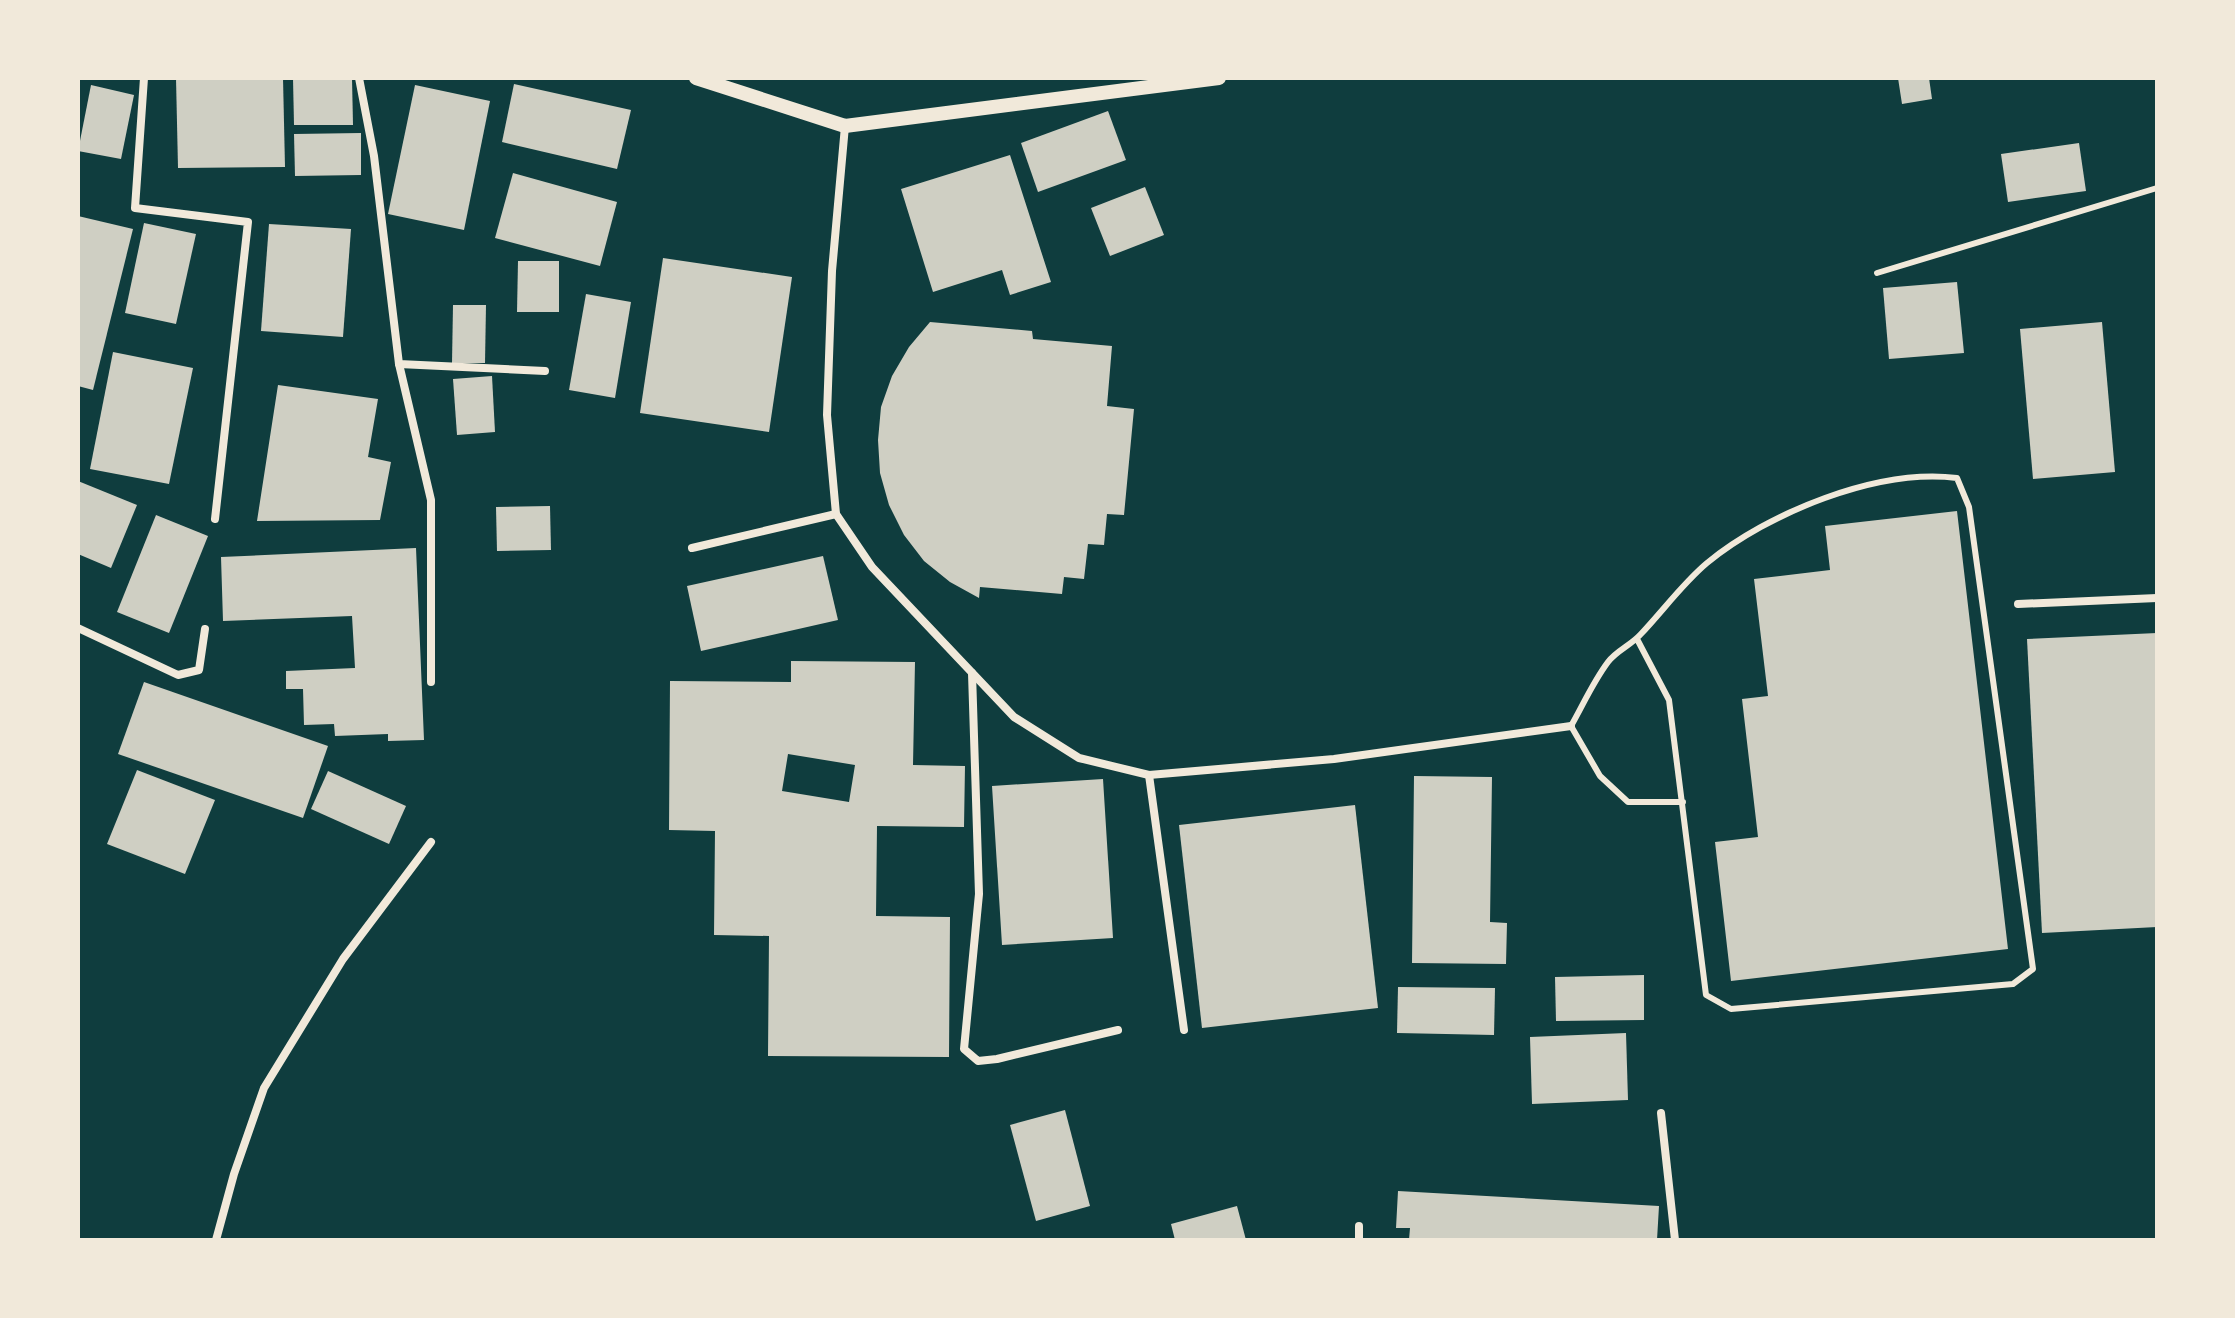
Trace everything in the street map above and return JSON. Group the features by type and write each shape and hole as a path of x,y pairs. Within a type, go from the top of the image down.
{"street":[{"path":"144,78 135,208 248,222 215,519"},
{"path":"359,78 374,156 399,364 431,500 431,682"},
{"path":"696,78 845,126 1219,78"},
{"path":"845,126 832,271 827,415 836,514 872,567 1014,717 1079,758 1149,775 1334,759 1571,726"},
{"path":"399,364 545,371"},
{"path":"692,548 836,514"},
{"path":"2018,604 2157,598"},
{"path":"78,628 178,675 199,670 205,629"},
{"path":"972,672 979,894 964,1049 978,1061 997,1059 1118,1030"},
{"path":"1149,775 1184,1030"},
{"path":"216,1240 234,1174 264,1088 343,959 431,842"},
{"path":"1661,1113 1675,1240"},
{"path":"1359,1226 1359,1240"}],"lane":[{"path":"1877,273 2157,188"},
{"path":"1637,639 1669,700 1683,802 1706,995 1731,1009 2013,984 2033,969 1969,507 1957,478 1935,475 1884,480 1804,507 1754,529 1705,565 1637,639 1609,660 1571,726 1600,776 1628,802 1683,802"}],"building":[{"path":"176,78 283,78 285,167 178,168"},
{"path":"293,78 352,78 353,125 294,125"},
{"path":"1898,78 1929,78 1932,99 1902,104"},
{"path":"514,84 631,110 617,169 502,142"},
{"path":"91,85 134,95 121,159 78,151"},
{"path":"415,85 490,101 464,230 388,214"},
{"path":"1108,111 1126,160 1038,192 1021,143"},
{"path":"361,133 361,175 295,176 294,134"},
{"path":"2079,143 2086,191 2008,202 2001,154"},
{"path":"1010,155 1051,282 1010,295 1002,270 933,292 901,189"},
{"path":"513,173 617,202 600,266 495,238"},
{"path":"1145,187 1164,235 1110,256 1091,208"},
{"path":"78,216 133,229 93,390 78,386"},
{"path":"144,223 196,234 176,324 125,313"},
{"path":"269,224 351,229 343,337 261,331"},
{"path":"663,258 792,277 769,432 640,413"},
{"path":"518,261 559,261 559,312 517,312"},
{"path":"1957,282 1964,353 1889,359 1883,288"},
{"path":"586,294 631,302 615,398 569,390"},
{"path":"453,305 486,305 485,363 452,363"},
{"path":"930,322 1032,331 1033,339 1112,346 1107,406 1134,409 1124,515 1107,514 1104,545 1088,544 1084,579 1064,577 1062,594 980,587 979,598 950,582 924,561 904,535 889,505 880,473 878,440 881,407 892,376 909,347"},
{"path":"2102,322 2115,472 2033,479 2020,329"},
{"path":"113,352 193,368 169,484 90,469"},
{"path":"492,376 495,432 457,435 453,379"},
{"path":"278,385 378,399 368,457 391,462 380,520 257,521"},
{"path":"78,481 137,505 111,568 78,554"},
{"path":"550,506 551,550 497,551 496,507"},
{"path":"1957,511 2008,949 1731,981 1715,842 1758,837 1742,699 1768,696 1754,579 1830,570 1825,526"},
{"path":"156,515 208,536 169,633 117,612"},
{"path":"416,548 424,740 388,741 388,734 335,736 334,724 304,725 303,689 286,689 286,671 355,668 352,616 223,621 221,557"},
{"path":"823,556 838,620 701,651 687,586"},
{"path":"2157,633 2157,927 2042,933 2027,639"},
{"path":"791,661 915,662 913,765 965,766 964,827 877,826 876,916 950,917 949,1057 768,1056 769,936 714,935 715,831 669,830 670,681 791,682","holes":["788,754 855,765 849,802 782,791"]},
{"path":"144,682 328,746 303,818 118,754"},
{"path":"137,770 215,800 185,874 107,844"},
{"path":"328,771 406,806 389,844 311,809"},
{"path":"1414,776 1492,777 1490,922 1507,923 1506,964 1412,963"},
{"path":"1103,779 1113,938 1002,945 992,786"},
{"path":"1355,805 1378,1008 1202,1028 1179,825"},
{"path":"1644,975 1644,1020 1556,1021 1555,977"},
{"path":"1398,987 1495,988 1494,1035 1397,1033"},
{"path":"1626,1033 1628,1100 1532,1104 1530,1037"},
{"path":"1065,1110 1090,1206 1036,1221 1010,1125"},
{"path":"1398,1191 1659,1206 1657,1240 1409,1240 1410,1228 1396,1228"},
{"path":"1237,1206 1246,1240 1175,1240 1171,1224"}]}
